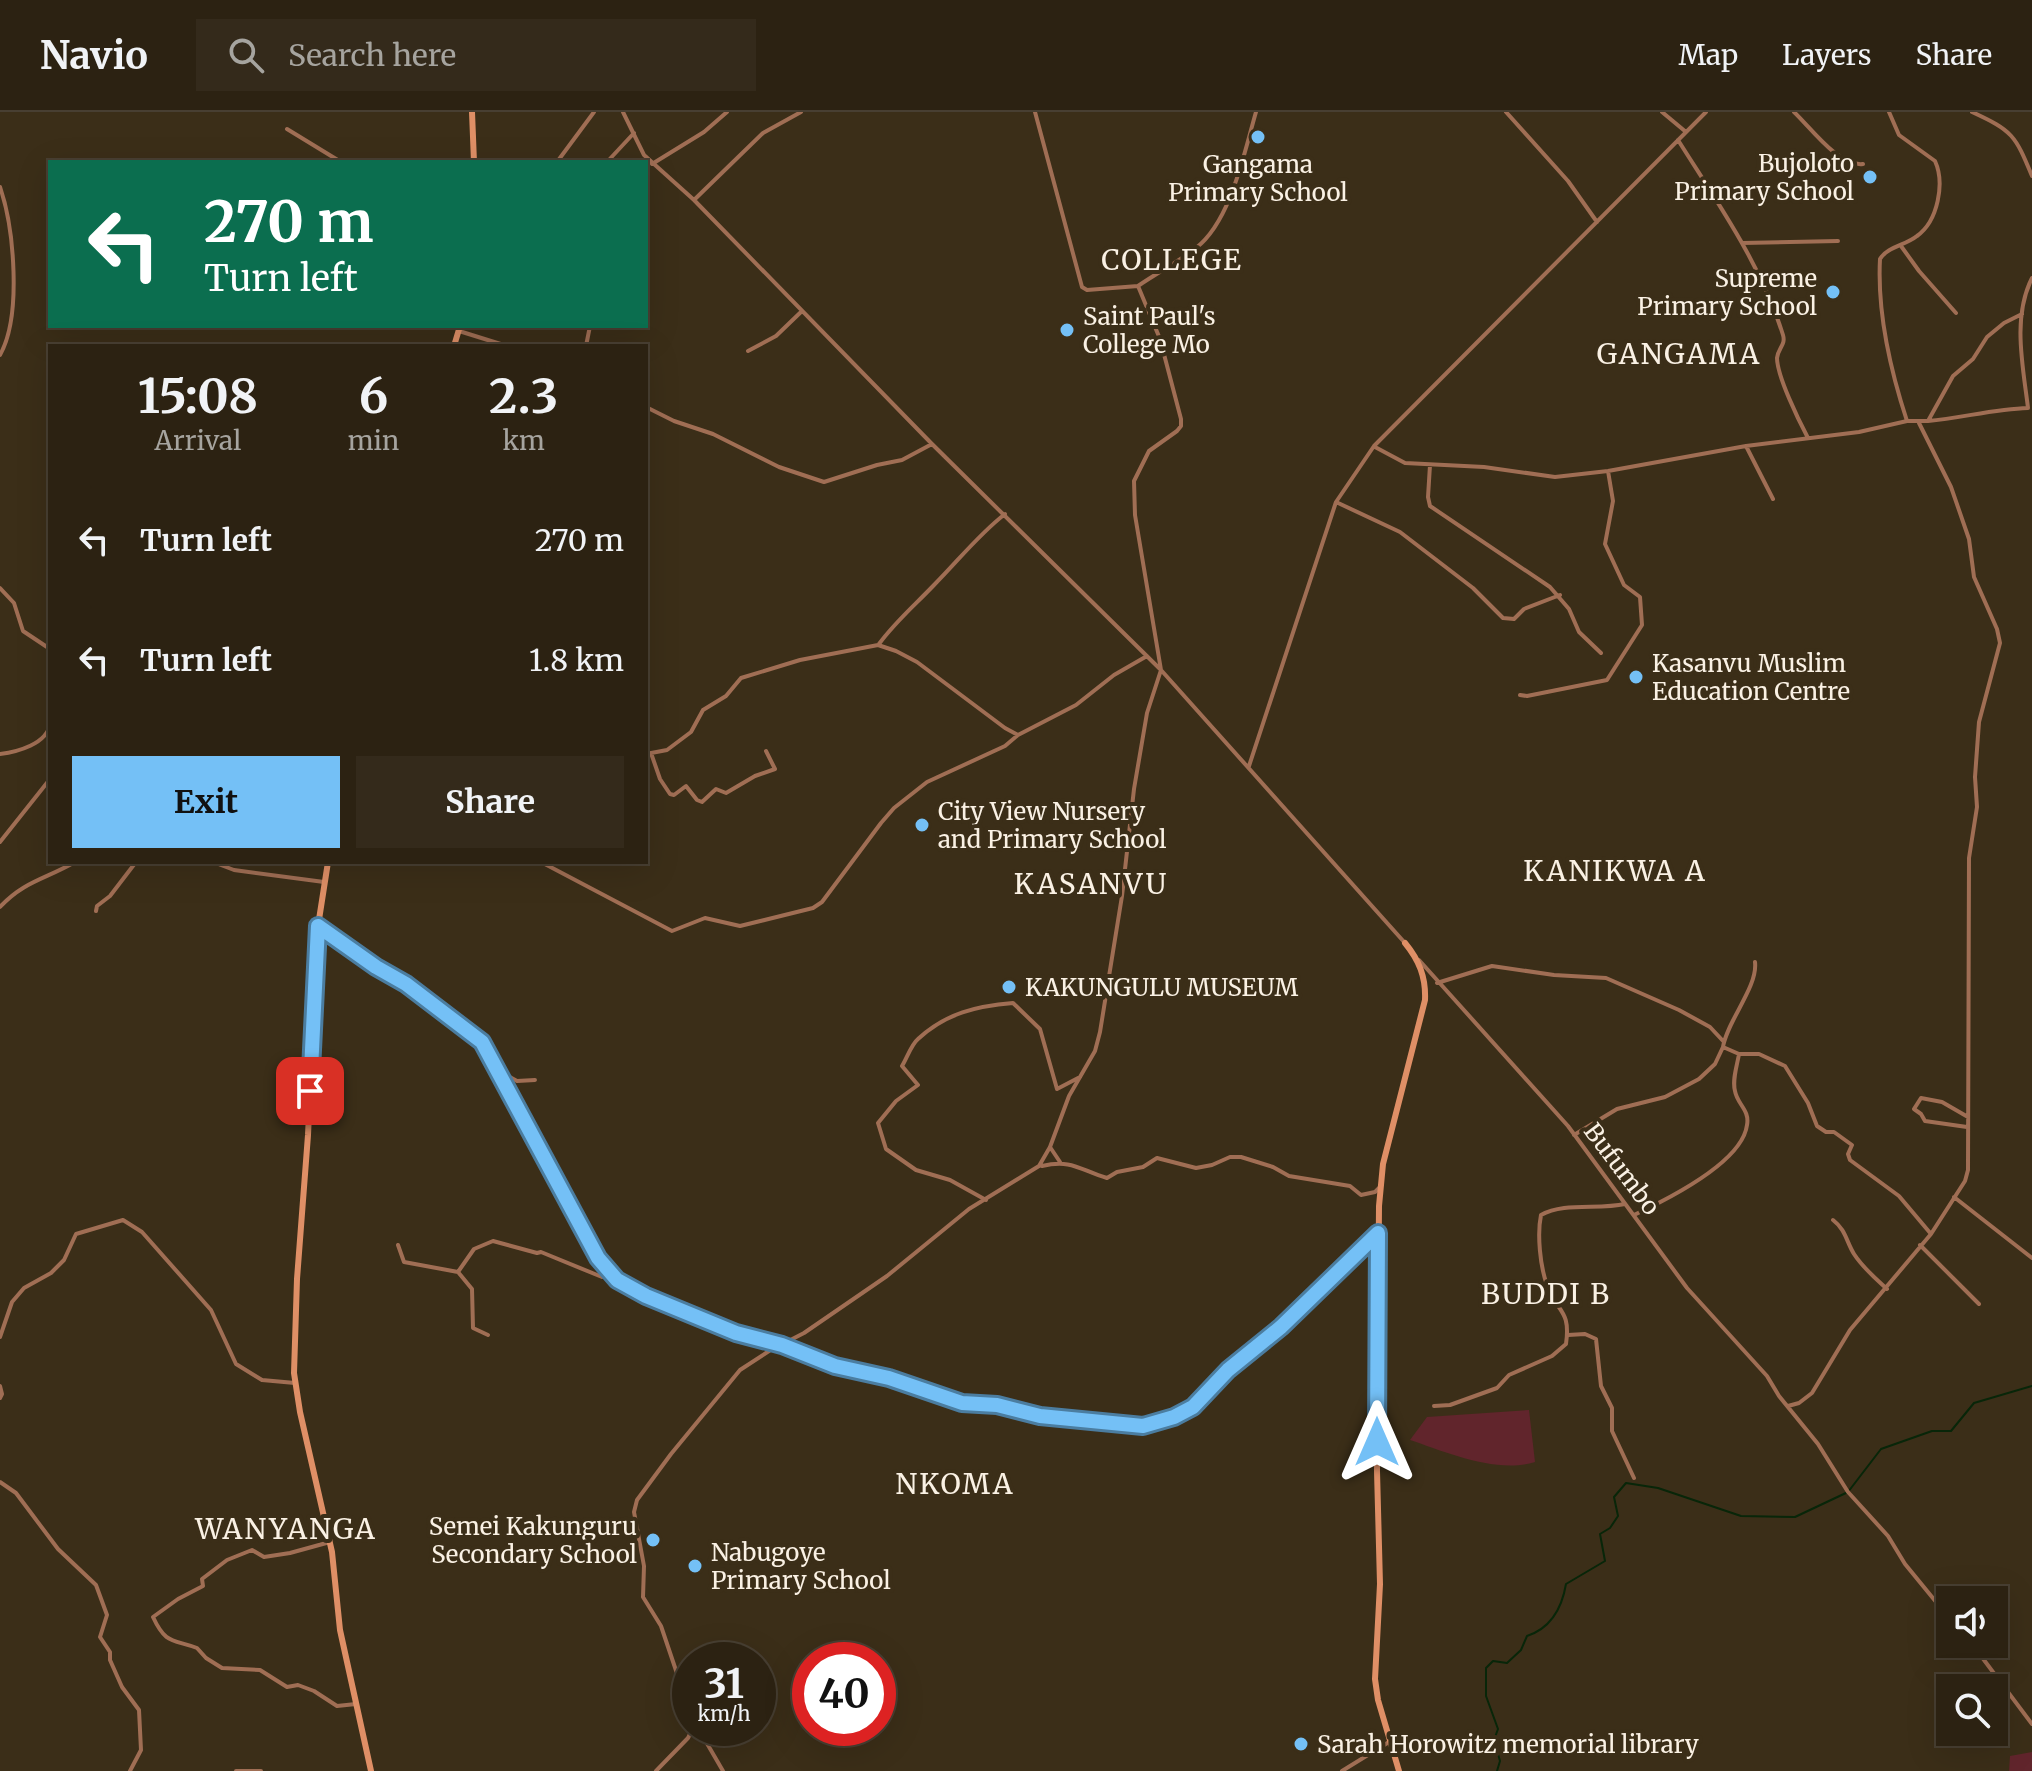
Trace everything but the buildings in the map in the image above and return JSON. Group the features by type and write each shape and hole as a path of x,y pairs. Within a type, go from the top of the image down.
{"street":[{"path":"472,112 474,160"},
{"path":"558,160 594,112"},
{"path":"623,112 652,164 694,200 932,444 1161,670 1419,960 1425,1000 1383,1164 1378,1233 1380,1584 1375,1679 1399,1771"},
{"path":"652,164 704,132 727,112"},
{"path":"694,200 763,133 801,112"},
{"path":"1035,112 1082,287 1087,290 1138,286 1198,247 1230,198 1256,112"},
{"path":"1506,112 1568,181 1597,222"},
{"path":"1662,112 1686,132"},
{"path":"1249,766 1336,502 1374,446 1706,112"},
{"path":"1794,112 1841,158 1855,165 1863,164"},
{"path":"1889,112 1899,135 1935,161 1941,185 1928,225 1919,235 1883,253 1879,264 1884,331 1907,421"},
{"path":"1972,112 2014,137 2032,176"},
{"path":"287,129 338,160"},
{"path":"609,160 634,133"},
{"path":"1678,140 1735,228 1784,338 1777,358 1793,407 1808,438"},
{"path":"0,187 15,275 7,337 0,355"},
{"path":"1742,243 1838,241"},
{"path":"1901,246 1956,313"},
{"path":"1374,446 1396,461 1484,467 1540,477 1608,471 1746,446 1859,432 1907,421 1919,423 1998,409 2028,408 2021,345 2022,314 2032,278"},
{"path":"1039,1166 1050,1147 1064,1107 1095,1051 1100,1032 1120,910 1134,789 1147,713 1161,670 1135,515 1134,481 1149,451 1177,431 1181,419 1160,339 1138,286"},
{"path":"748,351 776,336 802,311"},
{"path":"1928,421 1953,376 1973,359 1987,337 2022,314"},
{"path":"459,328 502,344"},
{"path":"648,408 674,421 713,434 779,467 824,482 902,460 932,444"},
{"path":"1788,1406 1799,1403 1812,1393 1850,1330 1931,1234 1967,1175 1969,858 1977,807 1975,777 1979,722 2000,643 1974,577 1969,539 1951,487 1919,423"},
{"path":"1746,446 1773,499"},
{"path":"1430,465 1428,497 1433,510 1560,595 1579,632 1601,653"},
{"path":"1520,695 1607,680 1642,625 1640,597 1624,585 1605,544 1613,501 1608,471"},
{"path":"1336,502 1400,532 1473,588 1503,618 1514,619 1524,609 1560,595"},
{"path":"878,645 893,625 983,531 1005,514"},
{"path":"0,588 14,603 23,631 48,648"},
{"path":"766,751 775,769 755,776 726,793 716,789 702,802 686,786 674,795 670,794 648,753 667,750 691,732 703,710 726,696 741,678 800,660 878,645 917,662 1018,735"},
{"path":"546,864 672,931 705,918 740,926 806,911 822,902 894,808 927,782 993,752 1018,735 1076,705 1114,675 1147,656"},
{"path":"0,754 14,752 48,732"},
{"path":"0,842 48,782"},
{"path":"0,907 13,893 34,880 70,864"},
{"path":"96,911 134,864"},
{"path":"219,864 241,871 324,882"},
{"path":"328,864 318,926 308,1135 295,1308 295,1383 330,1542 340,1630 371,1771"},
{"path":"318,926 482,1042 607,1270 627,1287 736,1333 962,1403 997,1405 1053,1418 1143,1426 1174,1417 1193,1407 1228,1370 1281,1327 1378,1233"},
{"name":"Bufumbo","path":"1419,960 1574,1135 1687,1288 1767,1376 1818,1444 1848,1492 1888,1536 1905,1564 1936,1602"},
{"path":"1574,1135 1617,1109 1665,1097 1699,1079 1715,1064 1727,1032 1741,1010 1756,971 1755,962"},
{"path":"1437,983 1492,966 1554,975 1606,978 1679,1010 1710,1027 1724,1045 1739,1054 1759,1054 1788,1069 1817,1126 1852,1145 1848,1154 1850,1160 1899,1196 1931,1234"},
{"path":"986,1200 950,1180 916,1170 886,1149 878,1123 896,1101 918,1085 902,1066 917,1040 956,1014 977,1006 1013,1003 1040,1029 1057,1089 1082,1076"},
{"path":"1634,1215 1697,1182 1735,1150 1747,1125 1747,1112 1735,1093 1739,1054"},
{"path":"495,1069 517,1081 535,1080"},
{"path":"1967,1127 1925,1121 1914,1109 1921,1098 1942,1102 1968,1117"},
{"path":"1050,1147 1060,1162"},
{"path":"672,1659 661,1626 643,1597 644,1566 635,1507 647,1485 740,1370 804,1333 887,1276 958,1218 1039,1166 1060,1162 1075,1164 1107,1178 1117,1172 1143,1167 1157,1158 1196,1168 1230,1157 1241,1157 1273,1167 1289,1176 1350,1186 1361,1195 1375,1192 1382,1185"},
{"path":"1954,1197 2032,1258"},
{"path":"1434,1406 1450,1405 1497,1388 1509,1375 1552,1356 1564,1346 1568,1335 1565,1314 1546,1279 1541,1215 1559,1208 1604,1209 1625,1204"},
{"path":"0,1337 12,1302 24,1288 51,1273 64,1260 76,1234 123,1220 142,1232 211,1310 236,1364 262,1380 295,1383"},
{"path":"1833,1220 1848,1237 1854,1254 1869,1274 1887,1289"},
{"path":"458,1272 474,1249 493,1241 541,1252 602,1277 607,1270"},
{"path":"398,1245 404,1262 458,1272 472,1289 473,1328 488,1335"},
{"path":"1920,1245 1979,1304"},
{"path":"1568,1335 1585,1334 1596,1339 1601,1386 1612,1408 1612,1431 1634,1478"},
{"path":"759,1357 768,1342"},
{"path":"0,1386 0,1398"},
{"path":"0,1482 16,1493 58,1549 96,1585 107,1615 100,1637 110,1652 110,1660 122,1687 139,1710 141,1750 131,1771"},
{"path":"330,1542 264,1557 252,1550 227,1560 202,1579 203,1586 153,1617 171,1641 197,1648 222,1668 260,1670 287,1687 298,1685 314,1691 337,1706 356,1704"},
{"path":"1982,1658 2032,1724"},
{"path":"1342,1771 1389,1742"},
{"path":"656,1771 680,1746"},
{"path":"708,1746 723,1771"},
{"path":"236,1771 261,1771"}],"shaded area":[{"path":"1529,1410 1535,1462 1520,1465 1488,1463 1410,1440 1427,1417"},
{"path":"2032,1752 2032,1771 2009,1771 2010,1756"}],"waterway":[{"path":"1497,1771 1500,1761 1494,1740 1498,1729 1486,1696 1486,1668 1493,1661 1507,1663 1521,1650 1527,1636 1543,1628 1554,1616 1566,1584 1605,1561 1600,1534 1610,1528 1618,1516 1614,1497 1626,1483 1658,1488 1741,1516 1795,1517 1848,1492 1881,1449 1932,1431 1951,1431 1974,1403 2032,1386"}],"place":[{"name":"Gangama Primary School","path":"1258,137"},
{"name":"Bujoloto Primary School","path":"1870,177"},
{"name":"Supreme Primary School","path":"1833,292"},
{"name":"Saint Paul's College Mo","path":"1067,330"},
{"name":"Kasanvu Muslim Education Centre","path":"1636,677"},
{"name":"City View Nursery and Primary School","path":"922,825"},
{"name":"KAKUNGULU MUSEUM","path":"1009,987"},
{"name":"Semei Kakunguru Secondary School","path":"653,1540"},
{"name":"Nabugoye Primary School","path":"695,1566"},
{"name":"Sarah Horowitz memorial library","path":"1301,1744"}],"district":[{"name":"COLLEGE","path":"1172,260"},
{"name":"GANGAMA","path":"1679,354"},
{"name":"KANIKWA A","path":"1615,871"},
{"name":"KASANVU","path":"1091,884"},
{"name":"BUDDI B","path":"1546,1294"},
{"name":"NKOMA","path":"955,1484"},
{"name":"WANYANGA","path":"286,1529"}],"route":[{"path":"310,1091 318,926 406,984 482,1042 598,1258 627,1287 736,1333 782,1345 835,1366 889,1378 962,1403 997,1405 1031,1415 1125,1426 1143,1426 1174,1417 1200,1402 1228,1370 1281,1327 1378,1233 1377,1442"}]}
